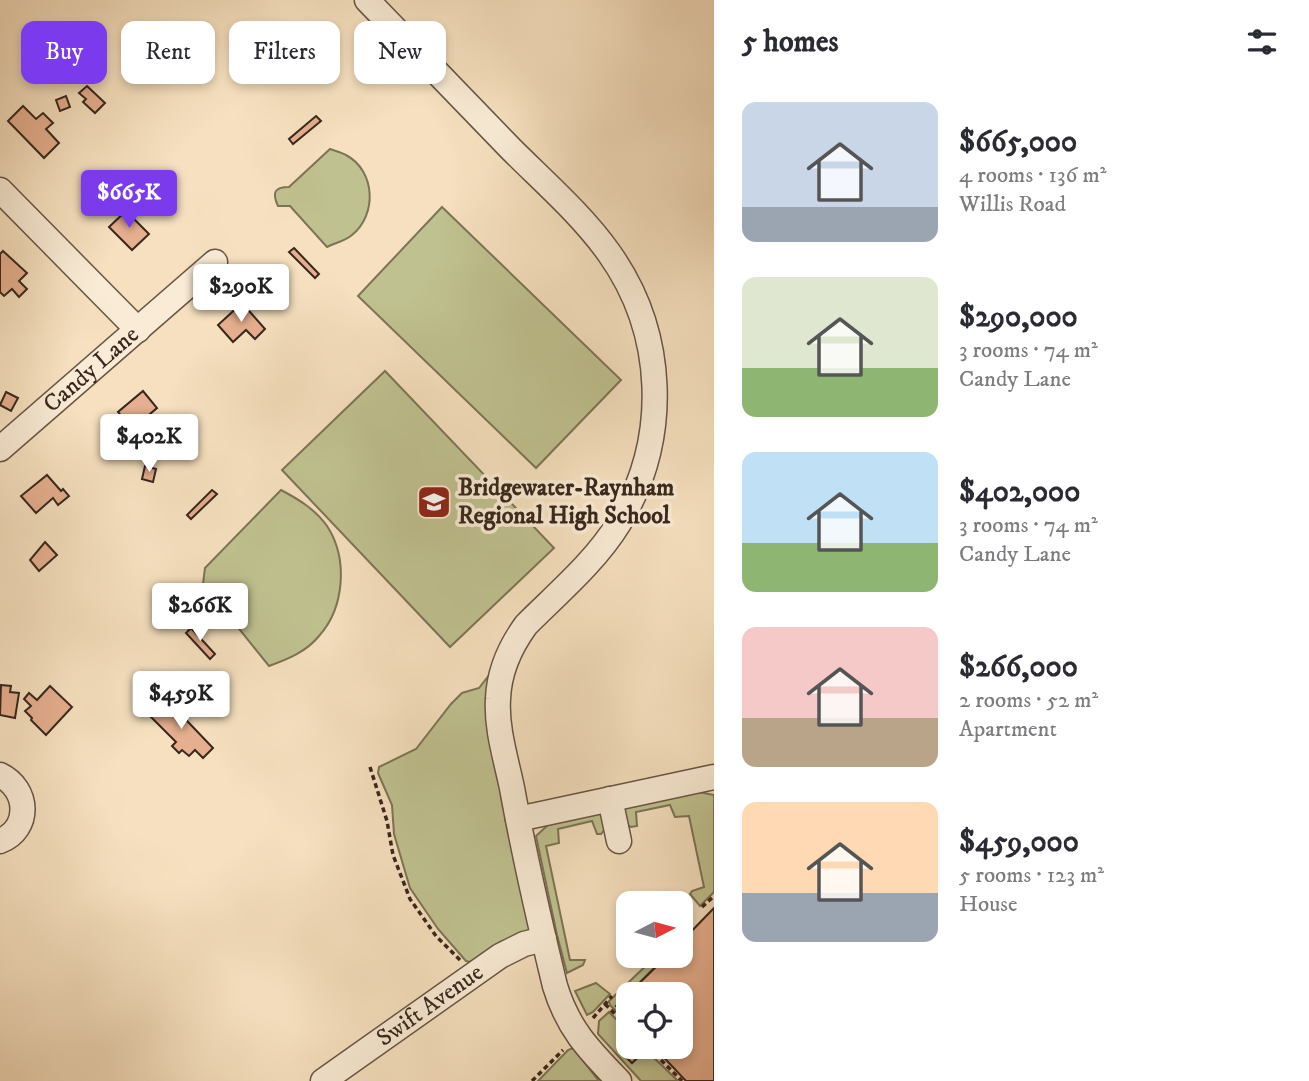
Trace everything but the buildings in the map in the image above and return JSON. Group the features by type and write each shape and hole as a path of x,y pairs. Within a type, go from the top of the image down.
{"street":[{"path":"367,0 599,239 635,295 649,340 654,384 653,427 650,449 634,495 617,526 599,550 526,625 516,639 503,669 498,700 498,717 518,819 555,986 567,1020 585,1045 619,1081"},
{"path":"0,190 138,330"},
{"name":"Candy Lane","path":"0,449 215,262"},
{"path":"0,775 11,781 17,789 23,807 19,825 0,841"},
{"path":"518,819 714,777"},
{"path":"610,799 620,841"},
{"name":"Swift Avenue","path":"323,1081 474,974 512,950 544,939"}],"path":[{"path":"370,767 387,821 393,855 410,899 436,936 474,974"},
{"path":"702,907 714,896"},
{"path":"588,1024 612,996"},
{"path":"605,1004 616,1015"},
{"path":"532,1081 567,1046"},
{"path":"660,1059 682,1081"}],"green space":[{"path":"330,149 356,162 368,182 370,193 366,216 360,226 349,237 327,247 290,206 278,206 275,194 280,188 289,187"},
{"path":"442,207 621,380 536,468 358,296"},
{"path":"385,371 554,548 450,647 282,470"},
{"path":"281,490 312,510 327,526 338,553 341,582 334,611 314,642 290,658 269,666 203,584 205,568"},
{"path":"490,674 530,932 500,942 470,962 466,961 438,929 410,888 394,834 392,805 378,773 379,767 416,749 451,704 462,693 479,688"},
{"path":"699,792 714,795 714,892 700,906 693,898 692,891 704,887 689,816 675,817 670,805 636,812 637,826 631,827 626,824 626,807"},
{"path":"601,813 605,829 601,834 597,834 592,821 558,829 559,843 546,846 570,960 585,960 583,965 567,973 536,836 549,824"},
{"path":"644,968 654,968 640,982 629,982"},
{"path":"596,983 610,994 587,1015 575,991"},
{"path":"616,994 616,1011 610,1005 609,1001"},
{"path":"609,1012 616,1019 616,1054 598,1034 599,1021"},
{"path":"573,1048 599,1081 538,1081 568,1050"},
{"path":"621,1059 628,1059 632,1063 636,1059 655,1059 678,1081 641,1081"}],"place":[{"name":"Bridgewater-Raynham Regional High School","path":"434,502"}]}
